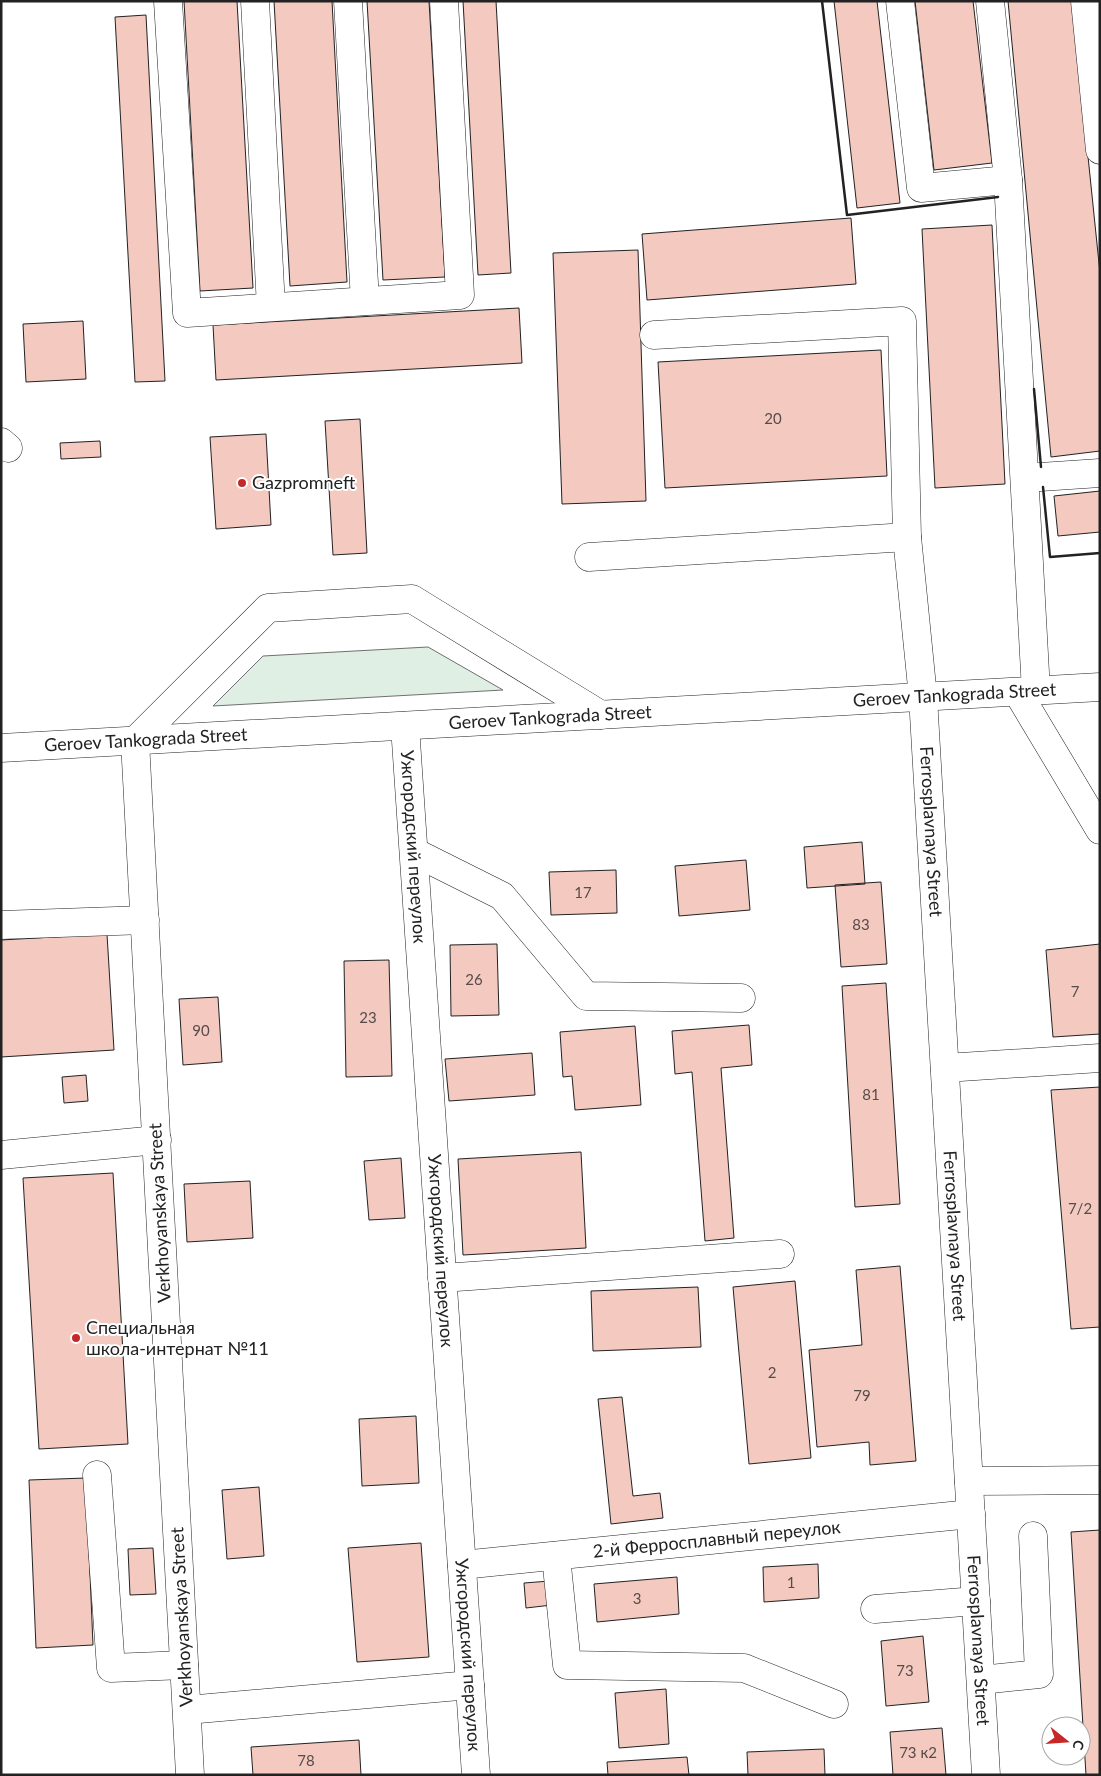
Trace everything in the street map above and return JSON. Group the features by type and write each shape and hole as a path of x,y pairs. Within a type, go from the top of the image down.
{"street":[{"path":"168,1 187,313 460,295 444,1"},
{"path":"254,1 271,307"},
{"path":"348,1 365,301"},
{"path":"900,1 921,188 1008,180"},
{"path":"990,1 1008,180 1026,478 1027,692 1100,830"},
{"path":"1085,1 1100,150"},
{"name":"Ferrosplavnaya Street","path":"654,335 902,320 907,537 923,697 986,1775"},
{"path":"1026,478 1100,473"},
{"path":"589,557 907,537"},
{"path":"135,740 268,608 412,599 601,715"},
{"name":"Geroev Tankograda Street","path":"4,747 1100,687"},
{"name":"Ужгородский переулок","path":"405,726 476,1775"},
{"name":"Verkhoyanskaya Street","path":"135,740 190,1775"},
{"path":"414,852 502,896 586,996 741,998"},
{"path":"1,925 144,920"},
{"path":"945,1068 1100,1058"},
{"path":"1,1155 156,1140"},
{"path":"442,1278 780,1254"},
{"path":"97,1475 111,1668 184,1665"},
{"path":"969,1481 1100,1480"},
{"name":"2-й Ферросплавный переулок","path":"462,1565 971,1514"},
{"path":"981,1680 1038,1674 1033,1536"},
{"path":"556,1556 567,1665 744,1668 834,1704"},
{"path":"875,1609 976,1601"},
{"path":"187,1710 470,1685"}],"green space":[{"path":"428,647 503,690 213,706 263,656"}],"building":[{"path":"184,1 237,1 253,288 200,291"},
{"path":"274,1 332,1 347,282 290,286"},
{"path":"367,1 429,1 445,277 383,280"},
{"path":"463,1 496,1 511,273 478,275"},
{"path":"834,1 877,1 900,203 857,208"},
{"path":"915,1 973,1 992,163 934,170"},
{"path":"1008,1 1072,1 1100,273 1100,451 1051,457"},
{"path":"146,15 165,381 135,382 115,17"},
{"path":"851,218 856,284 647,300 642,234"},
{"path":"992,225 1005,484 935,488 922,229"},
{"path":"638,250 646,501 562,504 553,253"},
{"path":"519,308 522,363 216,380 213,325"},
{"path":"83,321 86,379 26,382 23,324"},
{"path":"881,350 887,476 665,488 658,362"},
{"path":"360,419 367,553 333,555 325,421"},
{"path":"266,434 271,525 216,529 210,437"},
{"path":"100,441 101,457 61,459 60,443"},
{"path":"1100,491 1100,532 1058,536 1054,496"},
{"path":"862,842 865,884 807,888 804,847"},
{"path":"746,860 750,910 679,916 675,866"},
{"path":"616,870 617,913 551,915 549,872"},
{"path":"881,882 887,964 841,967 835,885"},
{"path":"107,934 114,1050 1,1057 1,940"},
{"path":"497,944 499,1015 451,1016 450,945"},
{"path":"1100,944 1100,1034 1053,1037 1046,950"},
{"path":"389,960 392,1076 346,1077 344,961"},
{"path":"886,983 900,1204 855,1207 842,986"},
{"path":"218,997 222,1062 183,1065 179,999"},
{"path":"749,1025 752,1065 721,1068 734,1238 705,1241 692,1072 675,1074 672,1031"},
{"path":"635,1026 641,1105 575,1110 572,1076 563,1077 560,1032"},
{"path":"532,1053 535,1095 449,1101 445,1059"},
{"path":"86,1075 88,1101 64,1103 62,1077"},
{"path":"1100,1087 1100,1327 1071,1329 1051,1090"},
{"path":"581,1152 586,1248 463,1255 458,1159"},
{"path":"401,1158 405,1218 369,1220 364,1161"},
{"path":"113,1173 128,1444 39,1449 23,1178"},
{"path":"250,1181 253,1238 187,1242 184,1184"},
{"path":"900,1266 916,1461 870,1465 869,1442 817,1447 809,1350 862,1345 856,1270"},
{"path":"795,1281 811,1458 749,1464 733,1287"},
{"path":"698,1287 701,1347 593,1351 591,1291"},
{"path":"622,1397 633,1496 660,1493 663,1518 611,1524 598,1399"},
{"path":"416,1416 419,1483 362,1486 359,1419"},
{"path":"86,1478 93,1645 36,1648 29,1480"},
{"path":"259,1487 264,1556 227,1559 222,1490"},
{"path":"1100,1530 1100,1775 1086,1775 1085,1766 1091,1766 1091,1716 1082,1716 1071,1532"},
{"path":"421,1543 429,1657 357,1662 348,1548"},
{"path":"153,1548 156,1594 130,1595 128,1549"},
{"path":"818,1564 819,1598 764,1602 763,1567"},
{"path":"677,1577 679,1614 597,1622 594,1584"},
{"path":"550,1581 552,1605 526,1608 524,1583"},
{"path":"923,1636 929,1702 886,1706 881,1641"},
{"path":"666,1689 669,1744 619,1748 615,1693"},
{"path":"942,1728 946,1775 893,1775 890,1732"},
{"path":"359,1740 361,1775 253,1775 251,1747"},
{"path":"824,1749 825,1775 748,1775 747,1752"},
{"path":"687,1757 689,1775 608,1775 607,1762"}],"wall":[{"path":"822,1 847,215 998,197"},
{"path":"1034,389 1041,467"},
{"path":"1043,487 1050,557 1100,553"}],"place":[{"name":"Gazpromneft","path":"242,483"},
{"name":"Специальная школа-интернат №11","path":"76,1338"}]}
